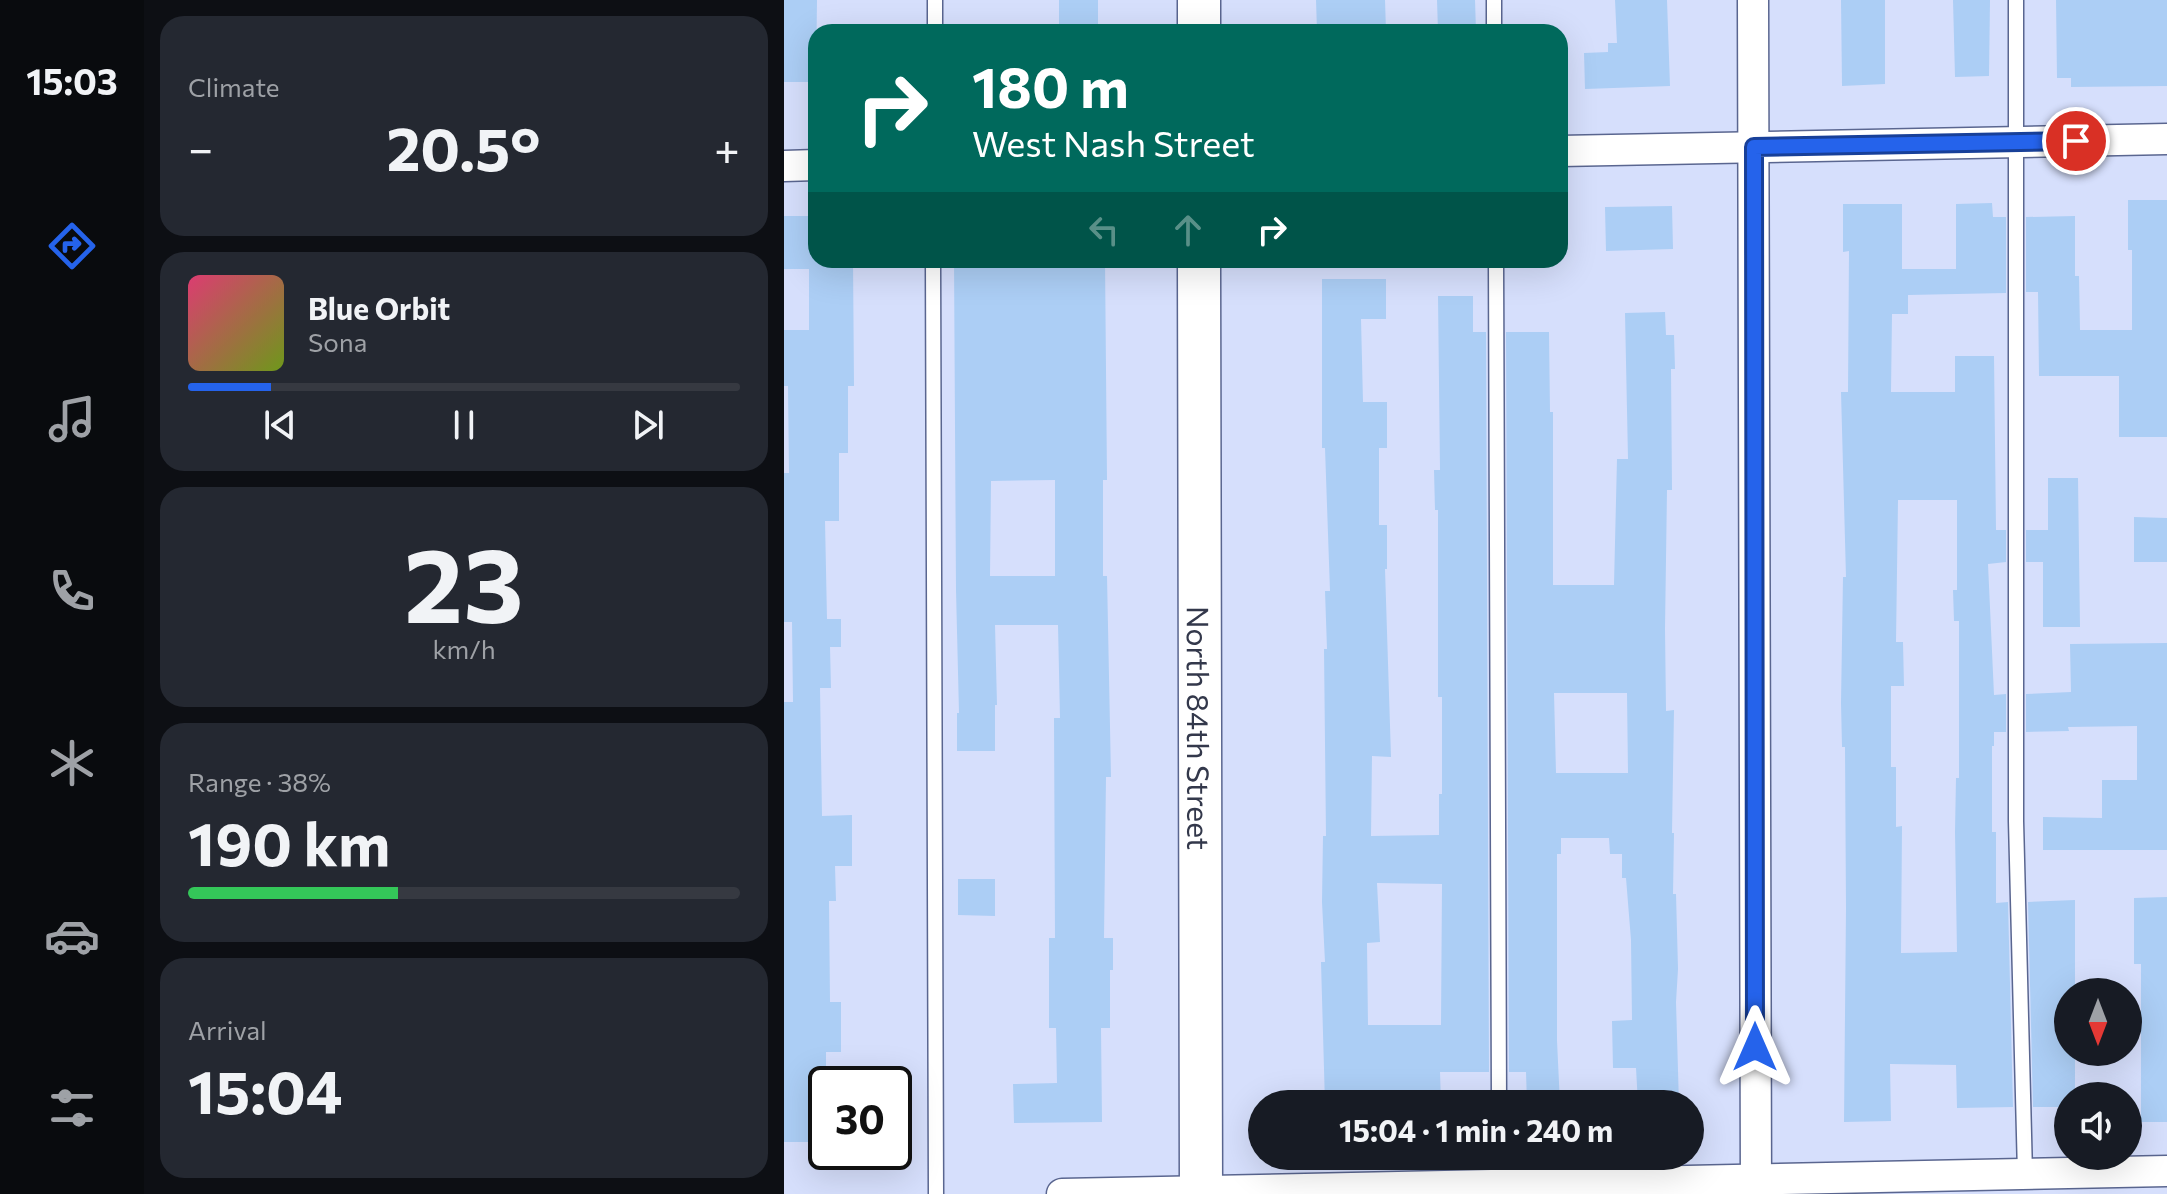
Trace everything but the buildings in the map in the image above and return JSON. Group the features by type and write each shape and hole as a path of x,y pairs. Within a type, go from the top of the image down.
{"street":[{"path":"1199,0 1199,24"},
{"path":"1753,0 1755,1186"},
{"path":"1568,151 2167,139"},
{"path":"784,166 808,165"},
{"name":"North 84th Street","path":"1199,268 1201,1192"},
{"path":"1062,1194 1201,1192 1499,1170 1755,1186 2167,1171"}],"lane":[{"path":"935,0 935,24"},
{"path":"1494,0 1494,24"},
{"path":"2016,0 2016,821 2025,1174"},
{"path":"933,268 936,1194"},
{"path":"1496,268 1499,1090"}],"route":[{"path":"1755,1047 1754,147 2076,141"}]}
